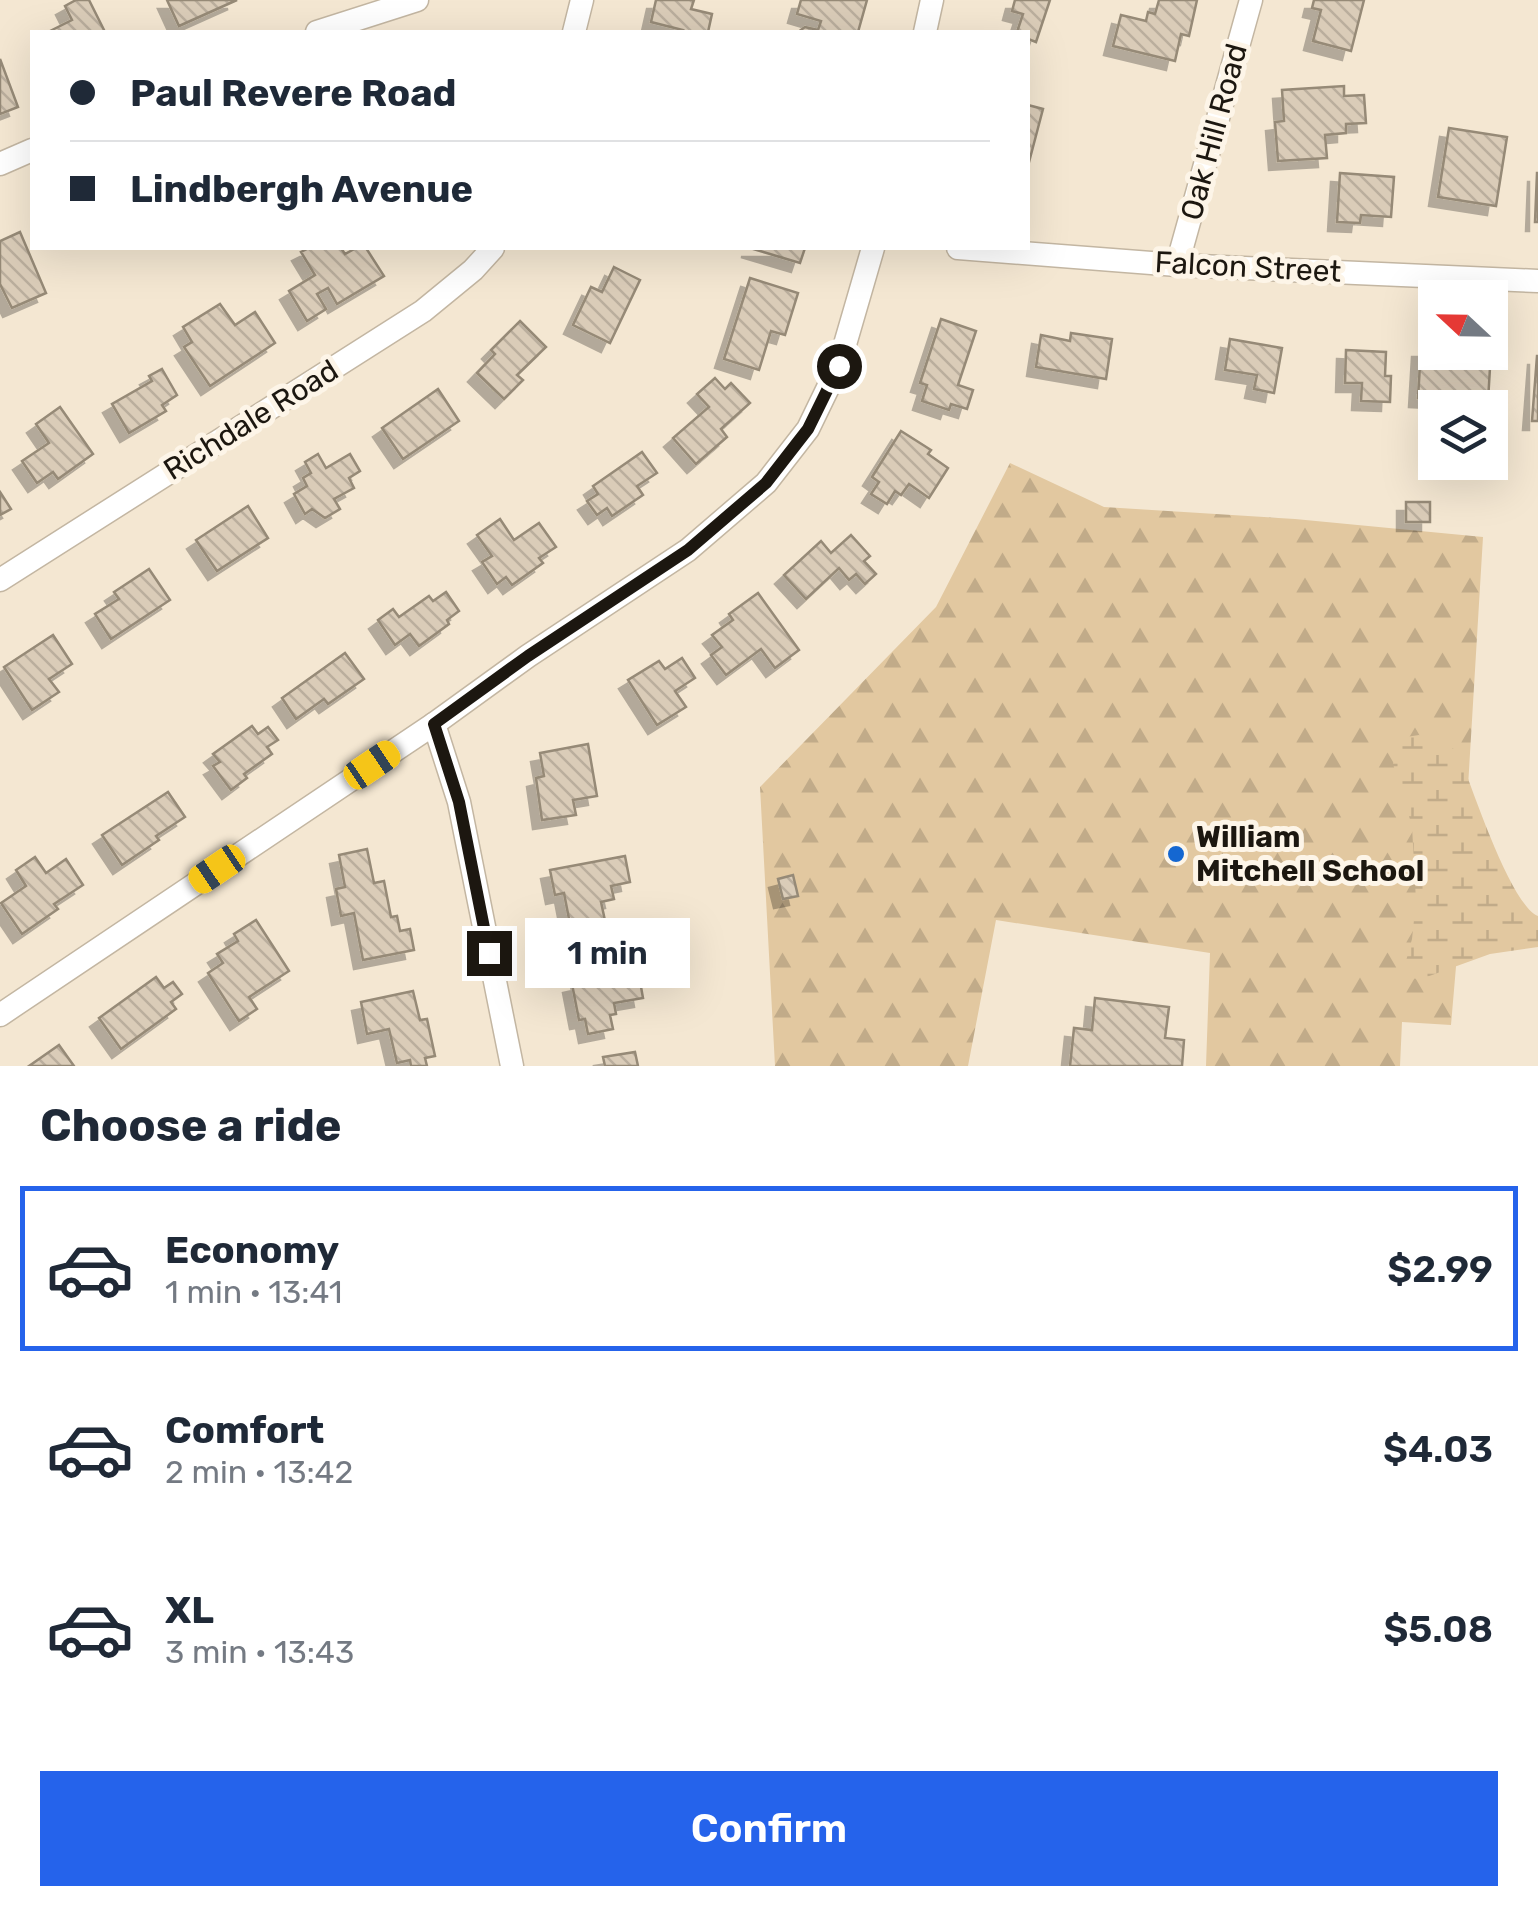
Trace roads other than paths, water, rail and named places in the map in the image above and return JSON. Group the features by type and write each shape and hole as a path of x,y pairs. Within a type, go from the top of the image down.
{"street":[{"path":"323,30 417,0"},
{"path":"574,30 582,0"},
{"path":"925,30 932,0"},
{"name":"Oak Hill Road","path":"1177,265 1251,0"},
{"path":"0,164 30,151"},
{"name":"Richdale Road","path":"0,580 422,312 491,250"},
{"path":"0,1015 688,550 766,483 808,429 839,366 872,250"},
{"name":"Falcon Street","path":"984,250 1177,265 1538,281"},
{"path":"434,724 459,802 512,1066"}],"place":[{"name":"William Mitchell School","path":"1176,854"}]}
